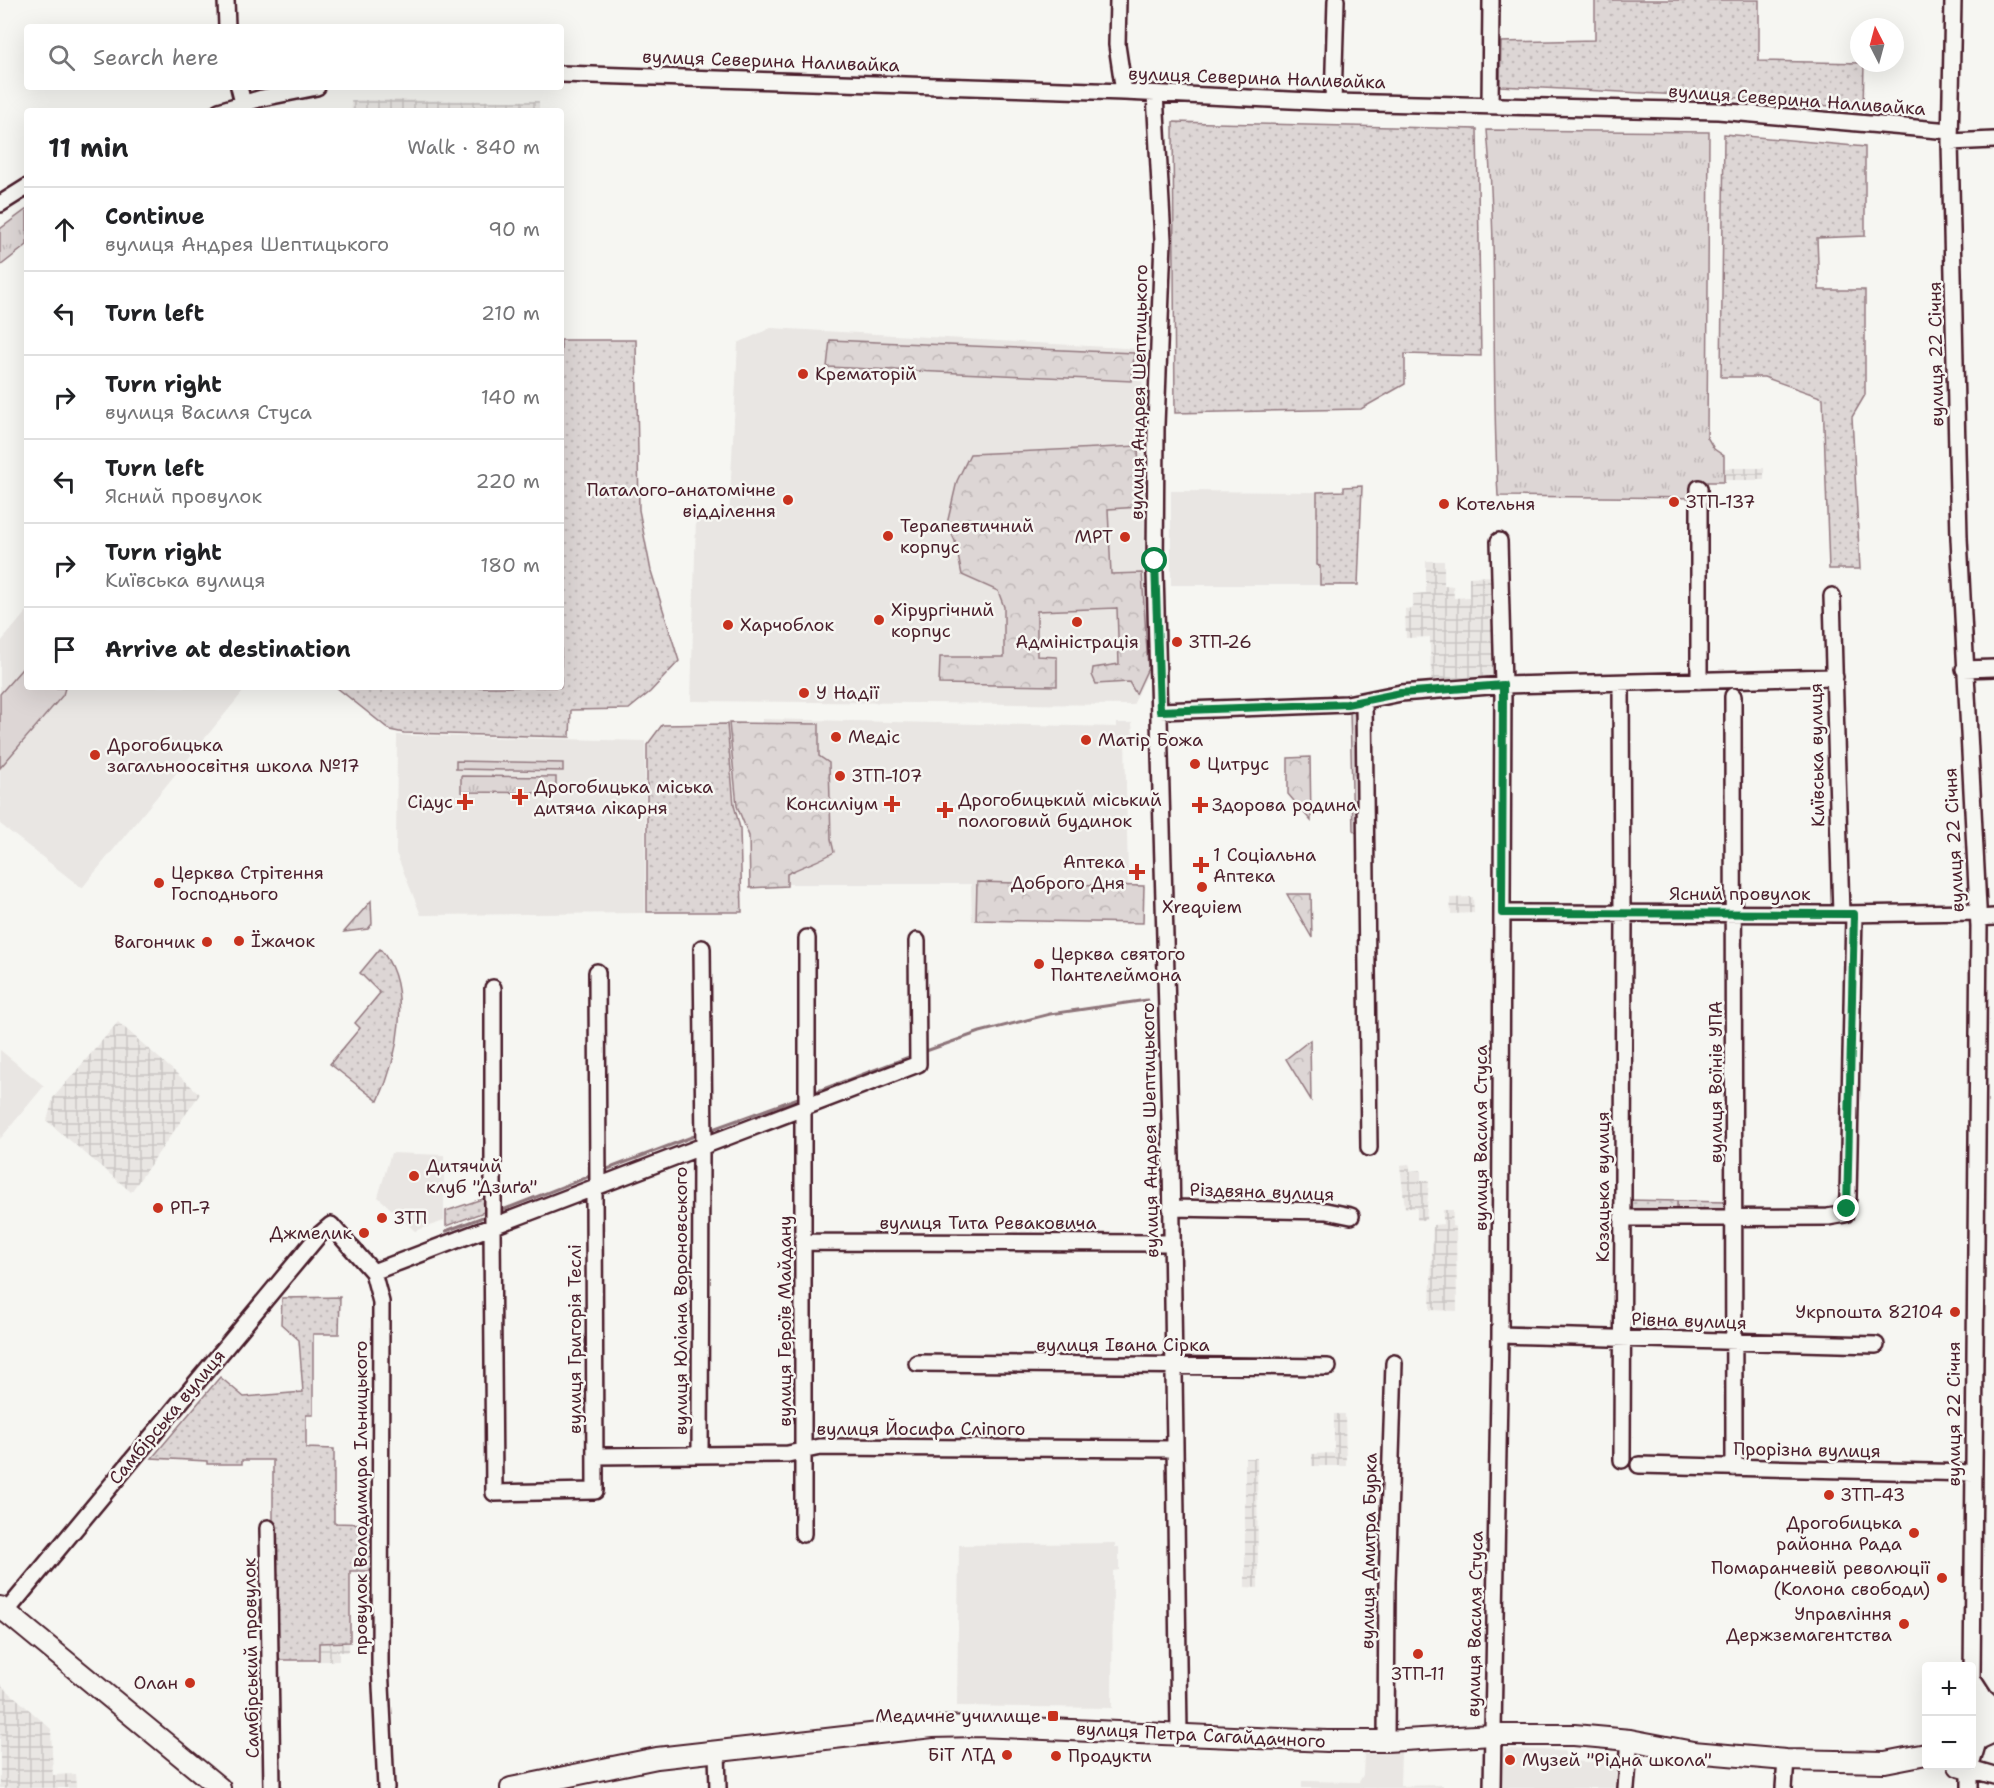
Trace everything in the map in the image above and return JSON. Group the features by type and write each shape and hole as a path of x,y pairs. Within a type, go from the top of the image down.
{"main road":[{"name":"Самбірська вулиця","path":"2,1611 220,1788"},
{"name":"вулиця Петра Сагайдачного","path":"511,1788 623,1763 932,1727 977,1726 1386,1741 1493,1735 1574,1736 1630,1740 1694,1752 1786,1760 1910,1760"},
{"path":"1910,1760 1922,1748"}],"street":[{"path":"226,0 227,24"},
{"path":"1118,0 1118,45 1124,92"},
{"path":"1333,102 1336,0"},
{"path":"1490,106 1491,0"},
{"name":"вулиця 22 Січня","path":"1953,0 1950,136 1964,669 1984,916 1972,1662"},
{"name":"вулиця Северина Наливайка","path":"564,74 1124,92 1333,102 1762,113 1994,140"},
{"path":"240,90 243,103"},
{"path":"228,108 303,90"},
{"name":"вулиця Андрея Шептицького","path":"1155,94 1163,240 1156,436 1155,572 1172,1243 1179,1734"},
{"path":"0,204 24,189"},
{"path":"1699,488 1700,681"},
{"name":"вулиця Василя Стуса","path":"1492,1788 1500,1335 1503,685 1499,541"},
{"name":"Київська вулиця","path":"1736,1217 1828,1217 1845,1214 1848,1173 1847,914 1832,596"},
{"path":"1964,669 1994,668"},
{"path":"1160,711 1364,702 1401,693 1503,685 1835,677"},
{"name":"Козацька вулиця","path":"1621,683 1622,1460"},
{"name":"вулиця Воїнів УПА","path":"1733,696 1736,1217 1734,1468"},
{"path":"1364,702 1369,1148"},
{"name":"Ясний провулок","path":"1502,913 1984,916"},
{"name":"вулиця Героїв Майдану","path":"804,1534 807,938"},
{"path":"373,1272 918,1064 917,941"},
{"name":"вулиця Юліана Вороновського","path":"700,1455 702,948"},
{"name":"вулиця Григорія Теслі","path":"492,1226 494,1493 595,1491 597,972"},
{"path":"492,988 492,1226"},
{"name":"Різдвяна вулиця","path":"1171,1208 1326,1211 1351,1216"},
{"path":"1622,1218 1736,1217"},
{"name":"провулок Володимира Ільницького","path":"331,1225 373,1272 381,1302 380,1665 386,1788"},
{"name":"Самбірська вулиця","path":"2,1611 318,1236 331,1225"},
{"name":"вулиця Тита Реваковича","path":"805,1242 1172,1243"},
{"name":"Рівна вулиця","path":"1500,1335 1876,1345"},
{"name":"вулиця Івана Сірка","path":"917,1363 1328,1366"},
{"name":"вулиця Дмитра Бурка","path":"1386,1741 1387,1582 1394,1363"},
{"name":"вулиця Йосифа Сліпого","path":"596,1456 788,1454 820,1446 1175,1449"},
{"name":"Прорізна вулиця","path":"1639,1465 1974,1473"},
{"name":"Самбірський провулок","path":"268,1528 272,1788"},
{"name":"вулиця 22 Січня","path":"1976,1698 1981,1724"},
{"path":"1976,1741 1981,1724"},
{"path":"1626,1788 1630,1740"},
{"path":"717,1752 718,1788"},
{"path":"1784,1788 1786,1760"},
{"path":"1972,1770 1994,1776"}],"shaded area":[{"path":"351,100 539,101 539,108 352,108"},
{"path":"771,328 1142,349 1145,575 1151,666 1133,705 691,701 696,517 729,516 738,343"},
{"path":"1724,468 1764,468 1764,480 1724,480"},
{"path":"1171,491 1317,492 1317,565 1320,565 1320,585 1171,585"},
{"path":"1426,561 1444,561 1444,585 1453,586 1454,598 1469,597 1469,577 1493,576 1495,676 1431,680 1430,637 1406,638 1405,609 1413,608 1413,594 1426,593"},
{"name":"Дрогобицька загальноосвітня школа №17","path":"24,615 24,690 245,690 82,888 0,824 0,643"},
{"name":"Дрогобицький міський пологовий будинок","path":"762,719 1117,727 1117,723 1132,723 1133,736 1125,737 1129,924 972,921 971,884 765,884"},
{"name":"Дрогобицька міська дитяча лікарня","path":"397,735 645,741 645,913 421,915 396,853"},
{"path":"1473,897 1474,913 1451,914 1450,898"},
{"path":"118,1022 200,1094 131,1192 47,1121 53,1098"},
{"path":"0,1050 44,1086 0,1139"},
{"name":"Дитячий клуб \"Дзиґа\"","path":"391,1153 444,1155 444,1221 415,1231 378,1197"},
{"path":"1409,1164 1410,1171 1421,1170 1421,1180 1429,1180 1426,1220 1417,1220 1417,1208 1405,1208 1400,1165"},
{"path":"1443,1210 1453,1210 1452,1226 1456,1227 1457,1311 1430,1310 1433,1225 1443,1224"},
{"path":"1334,1414 1345,1414 1346,1466 1312,1466 1312,1454 1334,1453"},
{"path":"1245,1458 1257,1458 1258,1588 1245,1587"},
{"path":"1115,1543 1115,1547 1119,1547 1119,1570 1113,1571 1112,1708 957,1706 959,1545"},
{"path":"319,1643 349,1643 349,1652 339,1652 339,1661 320,1661"},
{"path":"0,1684 51,1729 53,1775 75,1774 76,1788 0,1788"},
{"path":"1507,1749 1565,1751 1565,1761 1617,1763 1616,1788 1500,1788 1501,1755"},
{"path":"1401,1751 1400,1786 1443,1785 1443,1788 1302,1788 1302,1781 1359,1782 1363,1775 1364,1752"}],"green space":[{"path":"1595,0 1759,0 1759,61 1850,63 1850,72 1864,72 1863,109 1742,98 1500,86 1501,42 1595,40"},
{"path":"1173,122 1477,129 1481,356 1405,354 1405,384 1361,409 1175,413"},
{"path":"1487,130 1709,132 1707,437 1714,449 1724,456 1724,482 1707,482 1707,498 1498,496 1492,222"},
{"path":"1724,134 1865,147 1865,236 1817,238 1819,290 1865,290 1865,395 1852,417 1860,569 1829,569 1823,398 1764,377 1721,377"},
{"path":"24,211 24,247 0,266 0,229"},
{"path":"564,340 636,340 639,510 651,571 679,661 650,692 629,709 571,710 570,737 404,733 390,730 340,690 564,690"},
{"path":"830,340 1134,353 1132,381 827,367"},
{"path":"1138,446 1140,507 1108,509 1111,574 1142,573 1148,668 1136,694 1129,682 1096,684 1092,675 1093,668 1119,664 1117,608 1037,611 1037,656 1057,657 1057,686 939,684 940,657 1004,657 1004,607 998,591 962,575 955,541 947,524 957,481 970,454"},
{"path":"1362,486 1358,585 1320,585 1320,566 1317,565 1317,492 1344,491 1344,487"},
{"path":"24,666 24,690 64,690 63,695 0,768 0,694"},
{"path":"1350,711 1360,711 1362,838 1353,830"},
{"path":"729,723 819,724 819,756 829,763 831,839 834,852 787,874 787,886 750,888 749,836 737,806"},
{"path":"727,724 734,805 740,828 742,912 647,912 647,745 662,725"},
{"path":"1310,757 1311,821 1288,794 1288,758"},
{"path":"456,761 563,763 563,771 456,769"},
{"path":"461,776 556,777 556,793 461,792"},
{"path":"977,882 1144,886 1143,923 976,920"},
{"path":"1287,894 1311,894 1312,938"},
{"path":"371,901 372,924 368,929 344,932"},
{"path":"380,949 397,983 399,1024 391,1066 378,1101 330,1064 360,1028 355,1023 380,993 360,973"},
{"path":"1310,1040 1311,1100 1286,1059"},
{"path":"485,1198 484,1212 446,1226 446,1211"},
{"path":"1629,1200 1677,1201 1677,1210 1628,1209"},
{"path":"1677,1201 1726,1202 1726,1211 1677,1210"},
{"path":"340,1297 339,1334 313,1334 313,1415 306,1415 306,1448 334,1449 334,1523 372,1524 372,1571 350,1571 350,1642 319,1643 319,1660 273,1660 273,1460 242,1460 242,1464 207,1464 207,1461 152,1458 220,1377 244,1397 303,1392 299,1340 281,1324 282,1298"}],"waterway":[{"path":"926,1051 980,1032 1050,1014 1147,1000"},
{"path":"818,1091 909,1057"},
{"path":"710,1130 801,1097"},
{"path":"605,1170 697,1135"},
{"path":"500,1211 590,1176"},
{"path":"446,1231 483,1217"}],"place":[{"name":"Крематорій","path":"803,374"},
{"name":"Паталого-анатомічне відділення","path":"788,500"},
{"name":"ЗТП-137","path":"1674,502"},
{"name":"Котельня","path":"1444,504"},
{"name":"Терапевтичний корпус","path":"888,536"},
{"name":"МРТ","path":"1125,537"},
{"name":"Хірургічний корпус","path":"879,620"},
{"name":"Адміністрація","path":"1077,622"},
{"name":"Харчоблок","path":"728,625"},
{"name":"ЗТП-26","path":"1177,642"},
{"name":"У Надії","path":"804,693"},
{"name":"Медіс","path":"836,737"},
{"name":"Матір Божа","path":"1086,740"},
{"name":"Дрогобицька загальноосвітня школа №17","path":"95,755"},
{"name":"Цитрус","path":"1195,764"},
{"name":"ЗТП-107","path":"840,776"},
{"name":"Дрогобицька міська дитяча лікарня","path":"520,797"},
{"name":"Сідус","path":"465,802"},
{"name":"Консиліум","path":"892,804"},
{"name":"Здорова родина","path":"1200,805"},
{"name":"Дрогобицький міський пологовий будинок","path":"945,810"},
{"name":"1 Соціальна Аптека","path":"1201,865"},
{"name":"Аптека Доброго Дня","path":"1137,872"},
{"name":"Церква Стрітення Господнього","path":"159,883"},
{"name":"Xrequiem","path":"1202,887"},
{"name":"Їжачок","path":"239,941"},
{"name":"Вагончик","path":"207,942"},
{"name":"Церква святого Пантелеймона","path":"1039,964"},
{"name":"Дитячий клуб \"Дзиґа\"","path":"414,1176"},
{"name":"РП-7","path":"158,1208"},
{"name":"ЗТП","path":"382,1218"},
{"name":"Джмелик","path":"364,1233"},
{"name":"Укрпошта 82104","path":"1955,1312"},
{"name":"ЗТП-43","path":"1829,1495"},
{"name":"Дрогобицька районна Рада","path":"1914,1533"},
{"name":"Помаранчевій революції (Колона свободи)","path":"1942,1578"},
{"name":"Управління Держземагентства","path":"1904,1624"},
{"name":"ЗТП-11","path":"1418,1654"},
{"name":"Олан","path":"190,1683"},
{"name":"Медичне училище","path":"1053,1716"},
{"name":"БіТ ЛТД","path":"1007,1755"},
{"name":"Продукти","path":"1056,1756"},
{"name":"Музей \"Рідна школа\"","path":"1510,1760"}],"route":[{"path":"1155,561 1160,711 1347,704 1401,693 1503,685 1502,913 1854,914 1847,1209"}]}
